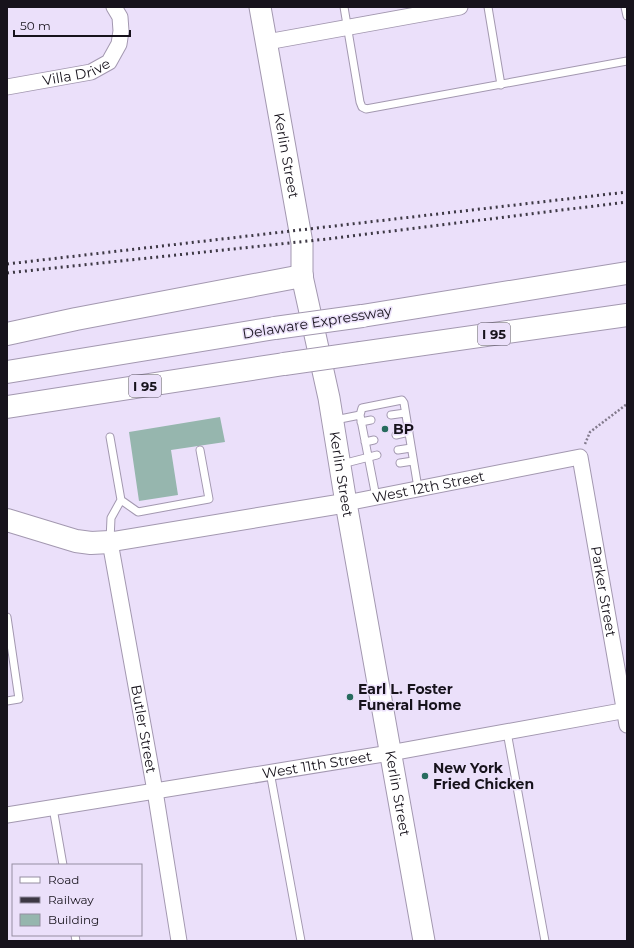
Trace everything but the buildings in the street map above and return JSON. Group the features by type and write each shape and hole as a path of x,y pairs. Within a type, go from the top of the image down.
{"highway":[{"name":"Delaware Expressway","path":"7,372 627,273"},
{"path":"7,334 76,319 302,276"},
{"name":"I 95","path":"7,407 284,364 627,315"},
{"path":"7,520 76,541 92,543 110,542"}],"main road":[{"name":"Kerlin Street","path":"260,7 302,243 302,276 332,420 424,941"}],"street":[{"name":"Villa Drive","path":"7,87 91,72 109,62 119,44 121,30 120,17 114,7"},
{"path":"267,42 348,27 421,10 460,7"},
{"name":"West 12th Street","path":"110,542 346,502 580,457"},
{"name":"Parker Street","path":"580,457 626,710 627,725"},
{"name":"Butler Street","path":"110,542 155,791 180,941"},
{"name":"West 11th Street","path":"7,816 390,753 626,710"}],"lane":[{"path":"344,7 360,102 362,107 366,109 627,61"},
{"path":"488,7 500,85"},
{"path":"625,7 627,16"},
{"path":"376,496 361,418 362,408 402,400 406,413 418,488"},
{"path":"391,415 406,413"},
{"path":"332,420 361,418 371,420"},
{"path":"396,435 409,432"},
{"path":"110,437 121,500 138,512 209,499 200,450"},
{"path":"365,442 374,440"},
{"path":"398,450 411,448"},
{"path":"340,465 377,455"},
{"path":"400,463 413,461"},
{"path":"370,468 378,467"},
{"name":"Butler Street","path":"110,542 111,518 121,500"},
{"path":"7,617 19,699 7,701"},
{"path":"507,732 545,941"},
{"path":"270,772 301,941"},
{"path":"53,808 63,864"}],"path":[{"path":"580,457 590,432 627,404"}],"railway":[{"path":"7,264 627,192"},
{"path":"7,273 327,239 627,202"}],"place":[{"name":"BP","path":"385,429"},
{"name":"Earl L. Foster Funeral Home","path":"350,697"},
{"name":"New York Fried Chicken","path":"425,776"}]}
